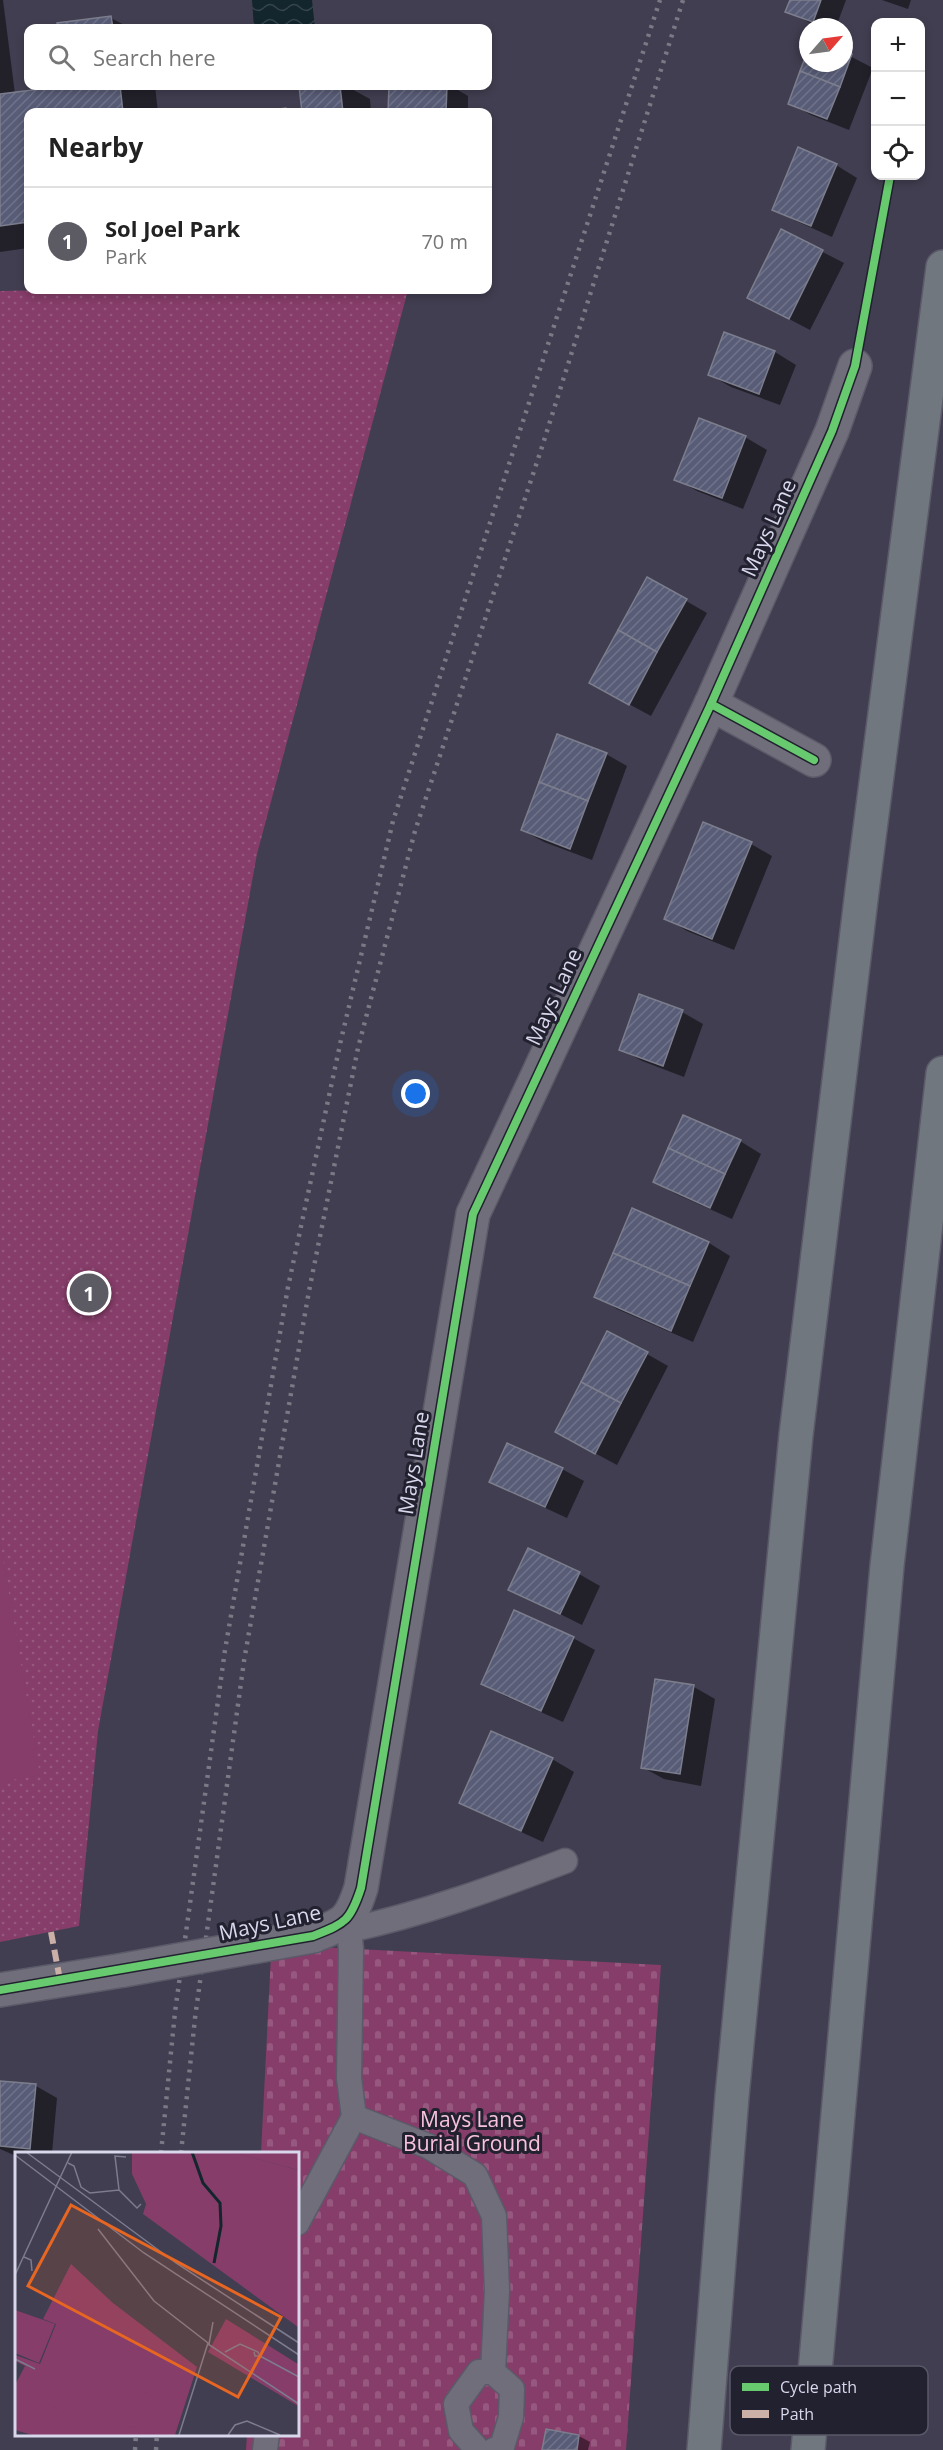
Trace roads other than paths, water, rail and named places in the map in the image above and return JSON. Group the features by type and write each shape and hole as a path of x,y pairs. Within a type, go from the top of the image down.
{"main road":[{"path":"704,2450 733,2084 796,1435 860,903 943,267"},
{"path":"816,2366 887,1566 943,1073"},
{"path":"808,2450 809,2435"}],"street":[{"name":"Mays Lane","path":"0,1990 313,1936 346,1927 361,1888 473,1214 711,704 832,431 855,366"},
{"path":"711,704 814,760"}],"lane":[{"path":"298,2221 354,2117 349,2078 351,1949 346,1927 379,1923 486,1891 565,1861"},
{"path":"354,2117 428,2146 475,2175 494,2216 496,2290 493,2372"},
{"path":"478,2450 461,2431 456,2404 479,2373 493,2372 512,2389 511,2417 502,2447 494,2450"},
{"path":"265,2450 267,2435"}],"water":[{"path":"252,0 312,0 315,24 254,24"}],"railway":[{"path":"161,2152 175,2012 225,1650 288,1287 341,1040 393,821 660,0"},
{"path":"181,2152 195,2018 244,1661 309,1291 358,1048 415,831 541,450 683,0"},
{"path":"135,2450 136,2435"},
{"path":"156,2450 157,2435"}],"place":[{"name":"Sol Joel Park","path":"89,1293"}],"park label":[{"name":"Mays Lane Burial Ground","path":"472,2132"}]}
